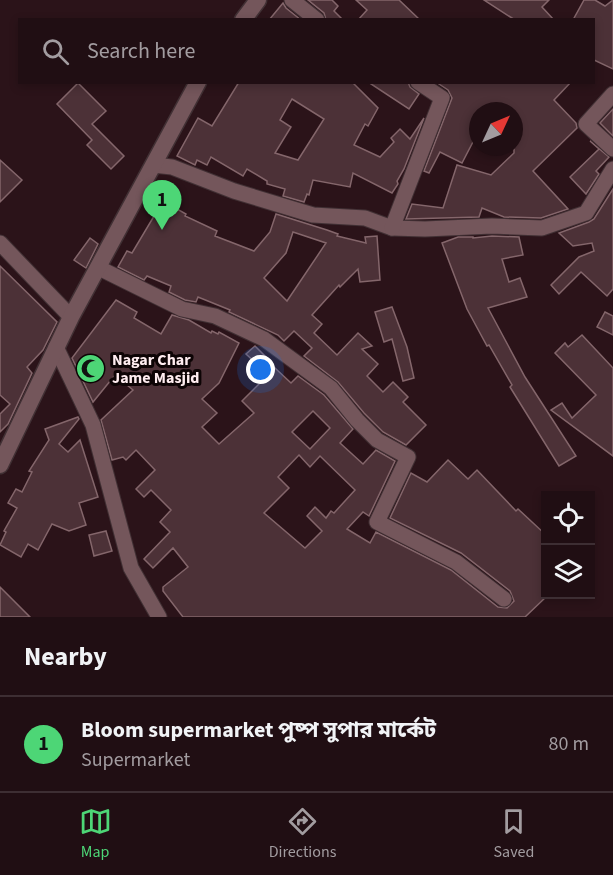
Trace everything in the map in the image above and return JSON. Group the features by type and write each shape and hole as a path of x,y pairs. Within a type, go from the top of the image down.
{"street":[{"path":"244,18 258,0"},
{"path":"292,0 314,18"},
{"path":"0,465 71,317 197,84"},
{"path":"392,228 442,98 421,84"},
{"path":"613,94 586,124 613,149"},
{"path":"153,165 171,167 234,191 313,215 365,219 392,228 542,228 586,213 613,169"},
{"path":"0,243 71,317"},
{"path":"99,268 182,309 215,316 264,339 331,388 377,440 408,457 377,522 456,562 504,598"},
{"path":"56,347 93,425 130,568 159,617"}],"building":[{"path":"308,0 332,0 338,6 334,11 341,18 325,18 324,13"},
{"path":"356,0 399,0 418,18 360,18 367,10"},
{"path":"484,0 549,0 542,7 552,18 512,18"},
{"path":"584,0 595,0 605,6 613,0 613,69 595,60 595,18 574,18"},
{"path":"283,3 298,18 271,18"},
{"path":"79,84 106,111 92,124 124,156 111,169 87,145 92,140 57,104"},
{"path":"238,84 354,84 378,108 368,126 365,124 354,145 380,157 394,142 391,138 400,129 410,139 424,118 397,181 398,184 392,193 353,173 350,187 313,180 309,195 307,194 304,202 283,196 285,189 267,184 267,181 247,169 243,176 211,157 207,165 197,160 195,165 177,156 198,118 212,126","holes":["292,99 324,119 298,160 275,153 291,127 280,120"]},
{"path":"371,84 409,84 419,94 409,109"},
{"path":"439,84 569,84 554,100 576,123 577,128 533,171 568,209 541,218 504,217 482,208 479,217 406,219 412,204 443,208 457,165 491,175 511,156 523,156 523,102 469,102 469,150 462,163 440,152 429,173 424,171 452,98 448,90"},
{"path":"613,109 613,136 600,123"},
{"path":"590,141 609,157 596,171 599,174 586,194 570,177 599,149"},
{"path":"0,160 22,180 0,202"},
{"path":"613,189 613,289 607,296 581,272 559,294 551,285 579,257 594,251 592,243 573,246 559,233 594,219"},
{"path":"163,201 186,214 185,216 217,231 215,236 254,251 270,232 276,214 327,230 338,234 337,236 366,243 365,237 377,236 380,280 360,282 358,269 340,287 339,285 312,315 322,324 314,333 337,355 358,333 372,346 362,349 378,364 367,376 383,392 393,382 408,397 403,402 426,425 406,445 383,432 338,382 304,356 312,348 294,331 284,341 278,335 229,312 230,310 198,297 196,302 185,300 169,292 171,286 147,276 144,280 118,267 127,251 132,253","holes":["293,232 326,243 287,301 264,278 286,253"]},
{"path":"458,237 519,237 523,255 502,259 509,282 520,278 527,297 488,308 525,377 576,456 559,466 510,387 512,385 467,309 442,243"},
{"path":"90,238 98,244 86,268 74,260"},
{"path":"0,266 57,322 43,350 27,367 32,373 8,424 0,432 0,414 10,404 0,395"},
{"path":"116,300 137,312 134,318 161,334 172,315 189,320 211,333 212,331 218,334 219,332 239,343 219,383 202,399 217,413 202,427 219,444 254,413 242,401 275,368 291,383 298,376 324,395 353,429 340,443 363,464 376,450 395,461 369,516 363,512 347,529 370,543 376,532 451,570 498,607 507,608 514,601 510,591 461,553 390,518 411,473 427,482 448,460 468,479 477,470 516,511 518,509 541,530 541,599 544,599 525,617 183,617 163,591 163,587 188,567 173,548 153,568 144,559 170,532 160,522 171,510 151,490 144,497 136,489 155,470 136,450 126,460 123,457 112,460 101,420 133,390 115,375 93,402 72,358","holes":["313,411 330,428 310,449 292,432","299,455 310,467 320,456 355,490 334,513 331,511 326,518 315,507 307,516 322,531 305,548 264,513 289,488 278,477"]},
{"path":"392,307 407,347 414,378 403,381 392,339 384,342 375,312"},
{"path":"605,312 613,316 613,335 597,327"},
{"path":"582,335 613,368 613,456 551,410 562,403 572,418 596,395 555,353 565,343 568,347"},
{"path":"255,346 268,359 260,367 246,354"},
{"path":"78,417 79,419 59,444 68,452 80,440 98,497 79,503 86,525 69,531 52,524 38,550 28,544 21,557 0,545 6,532 4,531 17,508 8,503 16,489 22,492 32,472 29,471 49,440 45,429"},
{"path":"106,531 112,551 94,556 89,535"},
{"path":"0,587 30,617 0,617"}],"place":[{"name":"Bloom supermarket পুষ্প সুপার মার্কেট","path":"162,230"},
{"name":"Nagar Char Jame Masjid","path":"91,368"}]}
